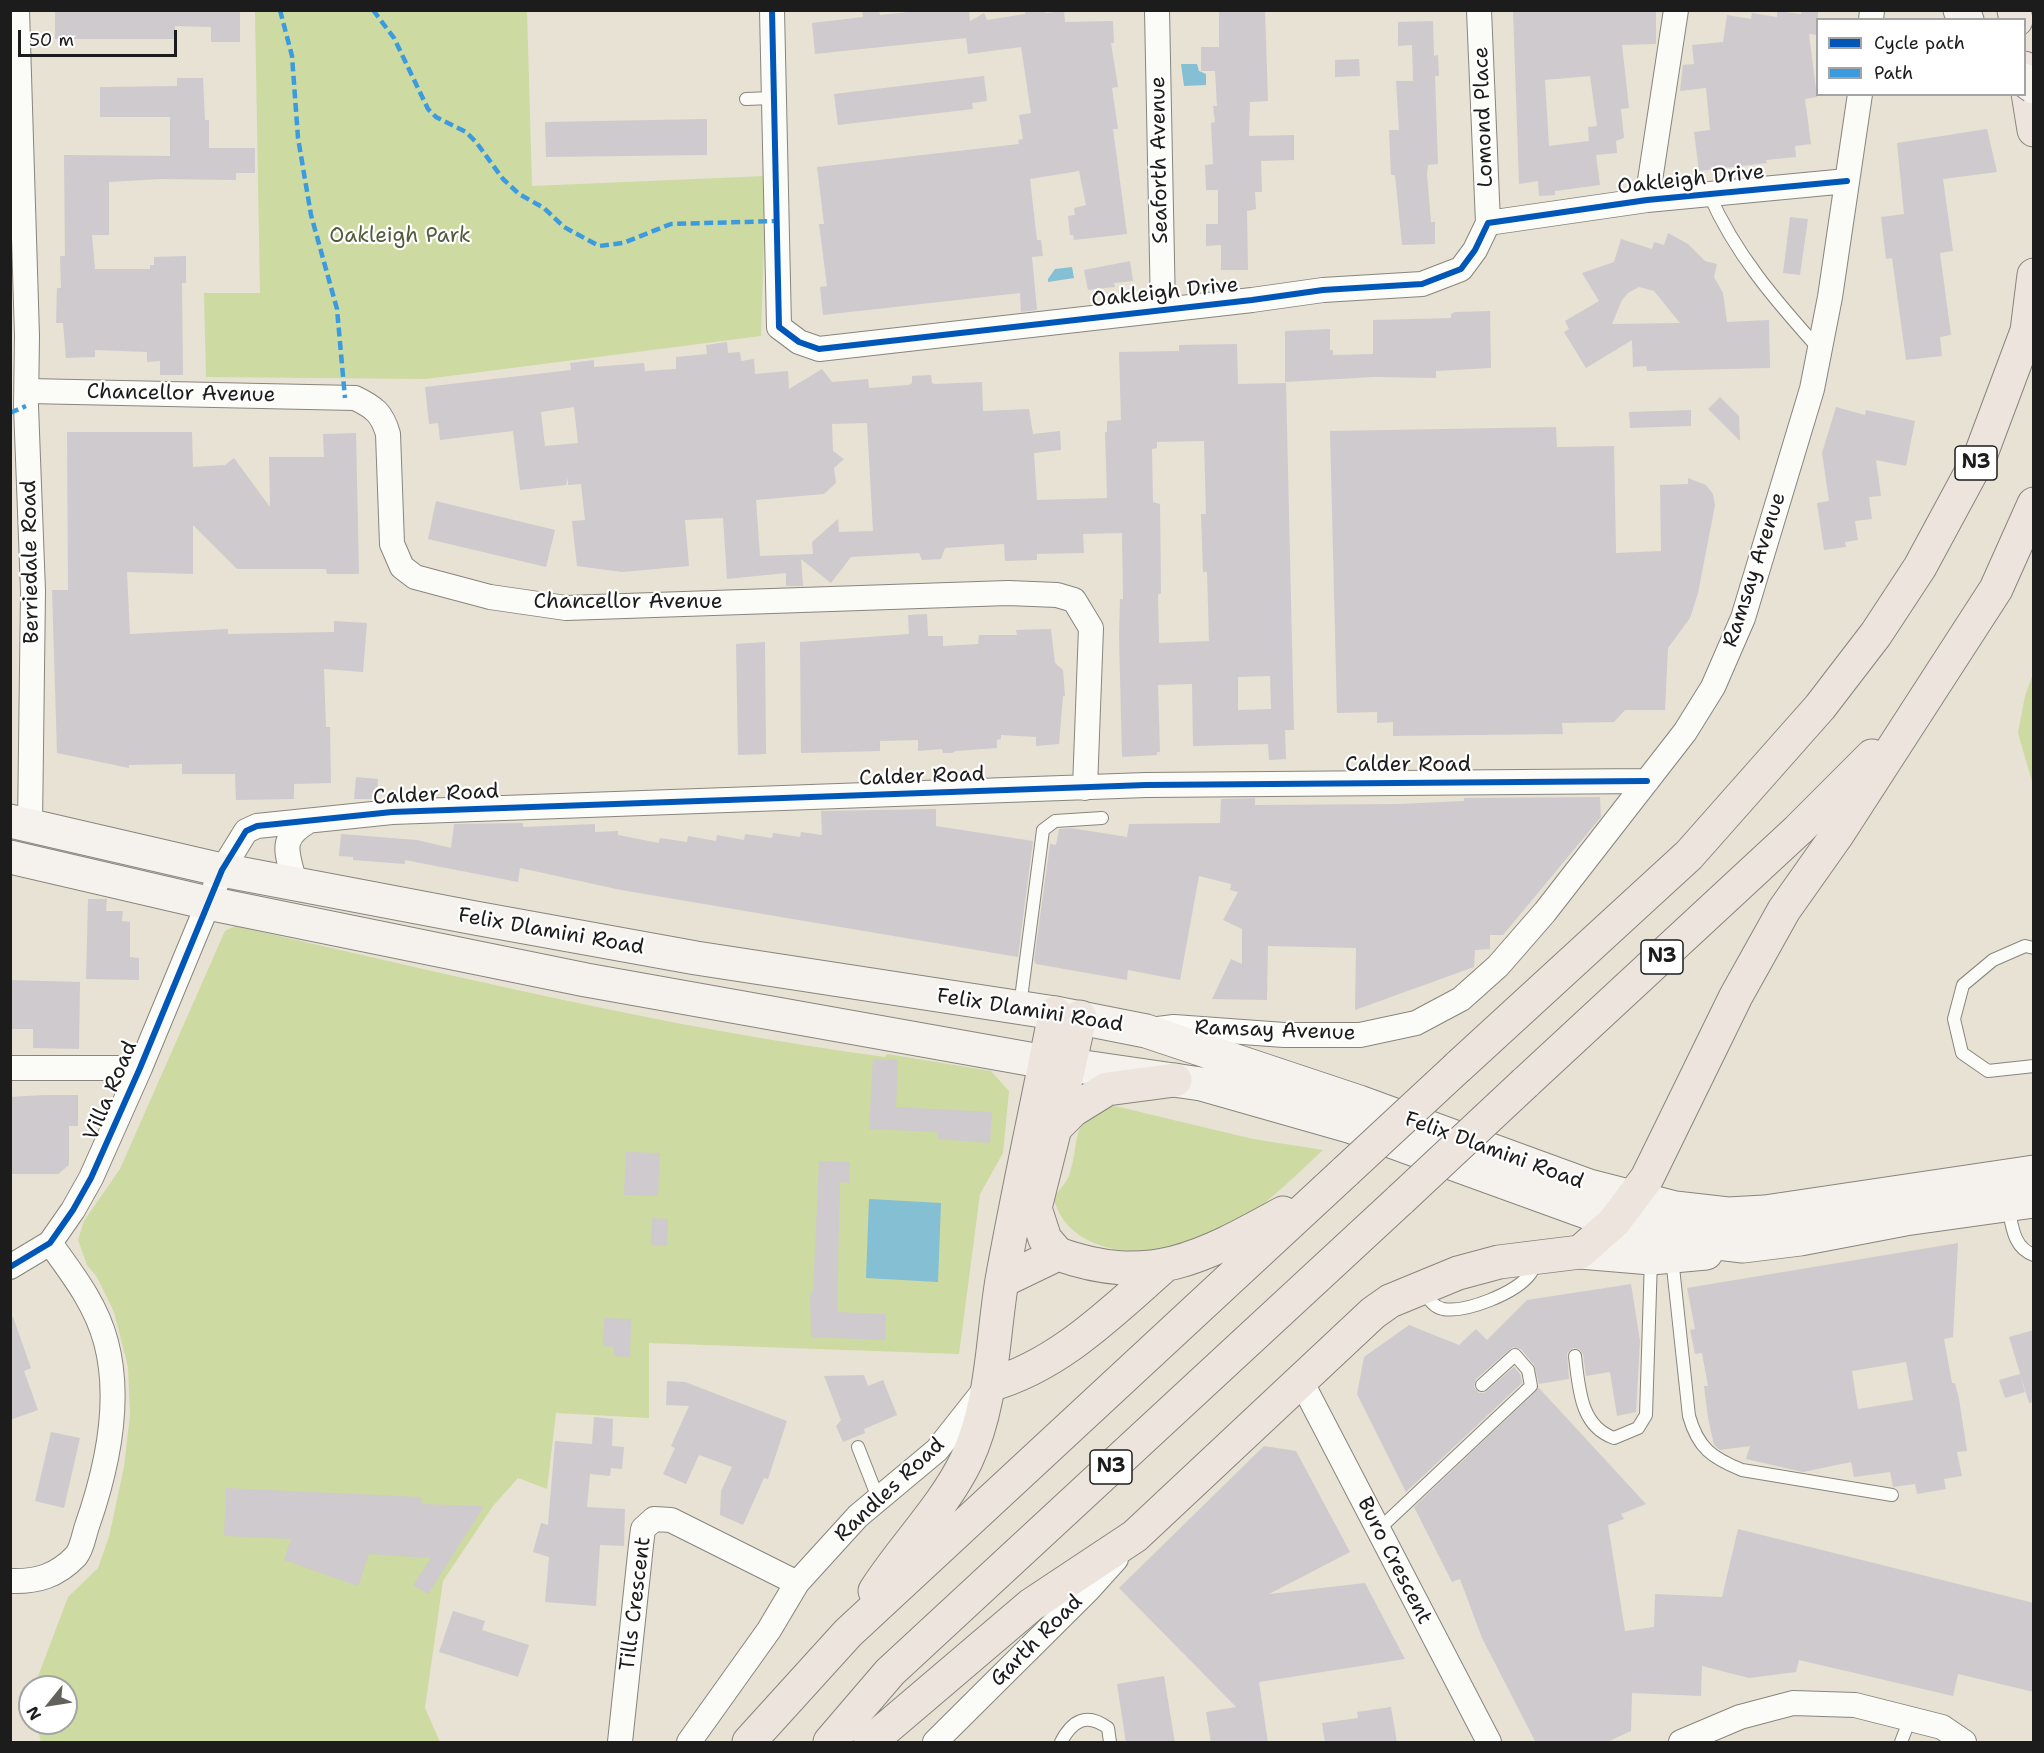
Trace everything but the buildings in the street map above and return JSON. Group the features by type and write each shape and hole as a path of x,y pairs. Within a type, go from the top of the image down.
{"highway":[{"path":"2026,75 2034,130"},
{"name":"N3","path":"749,1743 848,1633 1689,855 1820,707 1876,634 1920,567 1981,454 2027,331 2034,275"},
{"name":"N3","path":"830,1743 890,1672 1798,830 1916,712 1996,589 2034,504"},
{"path":"870,1743 1031,1605 1135,1536 1373,1312 1420,1287 1458,1273 1499,1262 1580,1252 1614,1222 1647,1178 1736,996 1784,910 1837,835 1916,712"},
{"path":"848,1633 895,1561 948,1491 966,1461 982,1420 989,1385 1002,1281 1058,1064 1068,1015"},
{"path":"1058,1064 1055,1128 1035,1208 1045,1239 1058,1254 1085,1264 1120,1267 1163,1267 1193,1259 1225,1245 1337,1179"},
{"path":"1055,1128 1073,1110 1107,1089 1175,1080"},
{"path":"1002,1281 1058,1254"},
{"path":"989,1385 1010,1380 1038,1366 1110,1314 1163,1267"}],"main road":[{"name":"Felix Dlamini Road","path":"20,823 222,870 696,958 1068,1015 1146,1030 1359,1102 1589,1186 1675,1208 1765,1212 2010,1193"},
{"name":"Felix Dlamini Road","path":"10,857 208,903 672,997 1058,1064 1201,1084 1352,1126 1614,1222 1666,1251 1743,1246 1800,1239 1905,1219 2010,1193 2034,1172"},
{"path":"1580,1252 1666,1251"}],"street":[{"name":"Berriedale Road","path":"17,10 14,64 28,392 33,591 20,823"},
{"name":"Oakleigh Drive","path":"772,10 772,98 779,327 799,342 819,349 1323,290 1422,284 1461,269 1475,250 1488,223 1647,200 1847,181"},
{"name":"Seaforth Avenue","path":"1157,10 1163,310"},
{"name":"Lomond Place","path":"1479,10 1488,223"},
{"path":"1647,200 1676,10"},
{"name":"Ramsay Avenue","path":"1146,1030 1173,1027 1284,1035 1360,1035 1416,1023 1461,999 1498,966 1579,871 1685,732 1713,687 1743,618 1812,389 1830,297 1860,96"},
{"name":"Chancellor Avenue","path":"28,392 355,398 383,416 388,434 392,544 397,560 415,577 490,597 566,608 1008,593 1057,595 1074,600 1090,628 1085,788"},
{"name":"Calder Road","path":"222,870 246,831 257,826 392,812 1230,784 1647,781"},
{"path":"295,884 287,847 288,837 294,830 309,821"},
{"name":"Villa Road","path":"10,1267 50,1243 74,1210 91,1178 140,1068 222,870"},
{"path":"10,1068 140,1068"},
{"path":"10,1581 35,1582 60,1570 78,1554 106,1460 113,1400 106,1344 96,1312 50,1243"},
{"name":"Buro Crescent","path":"1300,1379 1489,1743"},
{"name":"Randles Road","path":"689,1743 769,1630 797,1583 858,1516 937,1450 989,1385"},
{"name":"Tills Crescent","path":"620,1743 643,1529 654,1519 671,1520 797,1583"},
{"name":"Garth Road","path":"935,1743 1088,1590 1135,1536"},
{"path":"1681,1743 1740,1717 1792,1703 1855,1705 1942,1726 1965,1743"}],"lane":[{"path":"746,99 772,98"},
{"path":"1709,194 1721,223 1746,262 1820,350"},
{"path":"1020,1008 1043,830 1055,821 1102,818"},
{"path":"2034,948 2025,946 1993,960 1963,985 1954,1019 1962,1053 1988,1071 2034,1066"},
{"path":"2010,1193 2017,1242 2024,1252 2034,1255"},
{"path":"1575,1356 1580,1393 1590,1421 1600,1433 1614,1438 1638,1428 1646,1415 1666,1251"},
{"path":"1666,1251 1689,1416 1694,1435 1704,1448 1719,1461 1742,1470 1892,1495"},
{"path":"1378,1530 1531,1386 1528,1370 1515,1355 1482,1385"},
{"path":"858,1448 878,1498"},
{"path":"1061,1743 1068,1729 1078,1720 1089,1719 1108,1728 1110,1743"},
{"path":"1900,1743 1910,1719"}],"green space":[{"name":"Oakleigh Park","path":"255,11 527,11 532,186 766,176 761,336 426,379 206,377 204,293 260,293"},
{"path":"2033,674 2033,785 2018,733 2025,696"},
{"path":"235,926 559,999 721,1031 803,1045 885,1057 887,1054 991,1071 1009,1091 1003,1153 980,1194 959,1354 649,1343 649,1418 556,1413 547,1489 518,1478 493,1506 443,1581 425,1708 440,1742 41,1742 39,1735 78,1735 78,1675 39,1675 68,1597 98,1568 109,1537 124,1467 130,1415 128,1367 114,1312 97,1277 87,1265 78,1240 84,1221 120,1169 225,931"},
{"path":"1115,1106 1253,1139 1323,1150 1256,1210 1220,1231 1199,1239 1157,1249 1132,1251 1115,1249 1097,1244 1074,1231 1062,1217 1054,1200 1069,1176 1078,1132 1083,1124 1089,1116"}],"water":[{"path":"1181,64 1197,64 1199,71 1206,74 1206,85 1184,86"},
{"path":"1072,267 1074,278 1048,282 1055,269"},
{"path":"869,1199 941,1203 938,1282 866,1278"}],"marked path":[{"path":"280,10 292,56 298,138 311,215 337,309 345,398"},
{"path":"373,10 394,38 428,109 436,117 466,132 503,179 519,194 544,208 564,227 599,246 623,243 671,224 776,221"},
{"path":"10,413 26,406"}],"cycle path":[{"path":"772,10 779,327 799,342 819,349 1323,290 1422,284 1461,269 1475,250 1488,223 1647,200 1847,181"},
{"path":"10,1267 50,1243 73,1210 91,1178 140,1068 222,870 246,831 257,826 392,812 1146,785 1647,781"}]}
